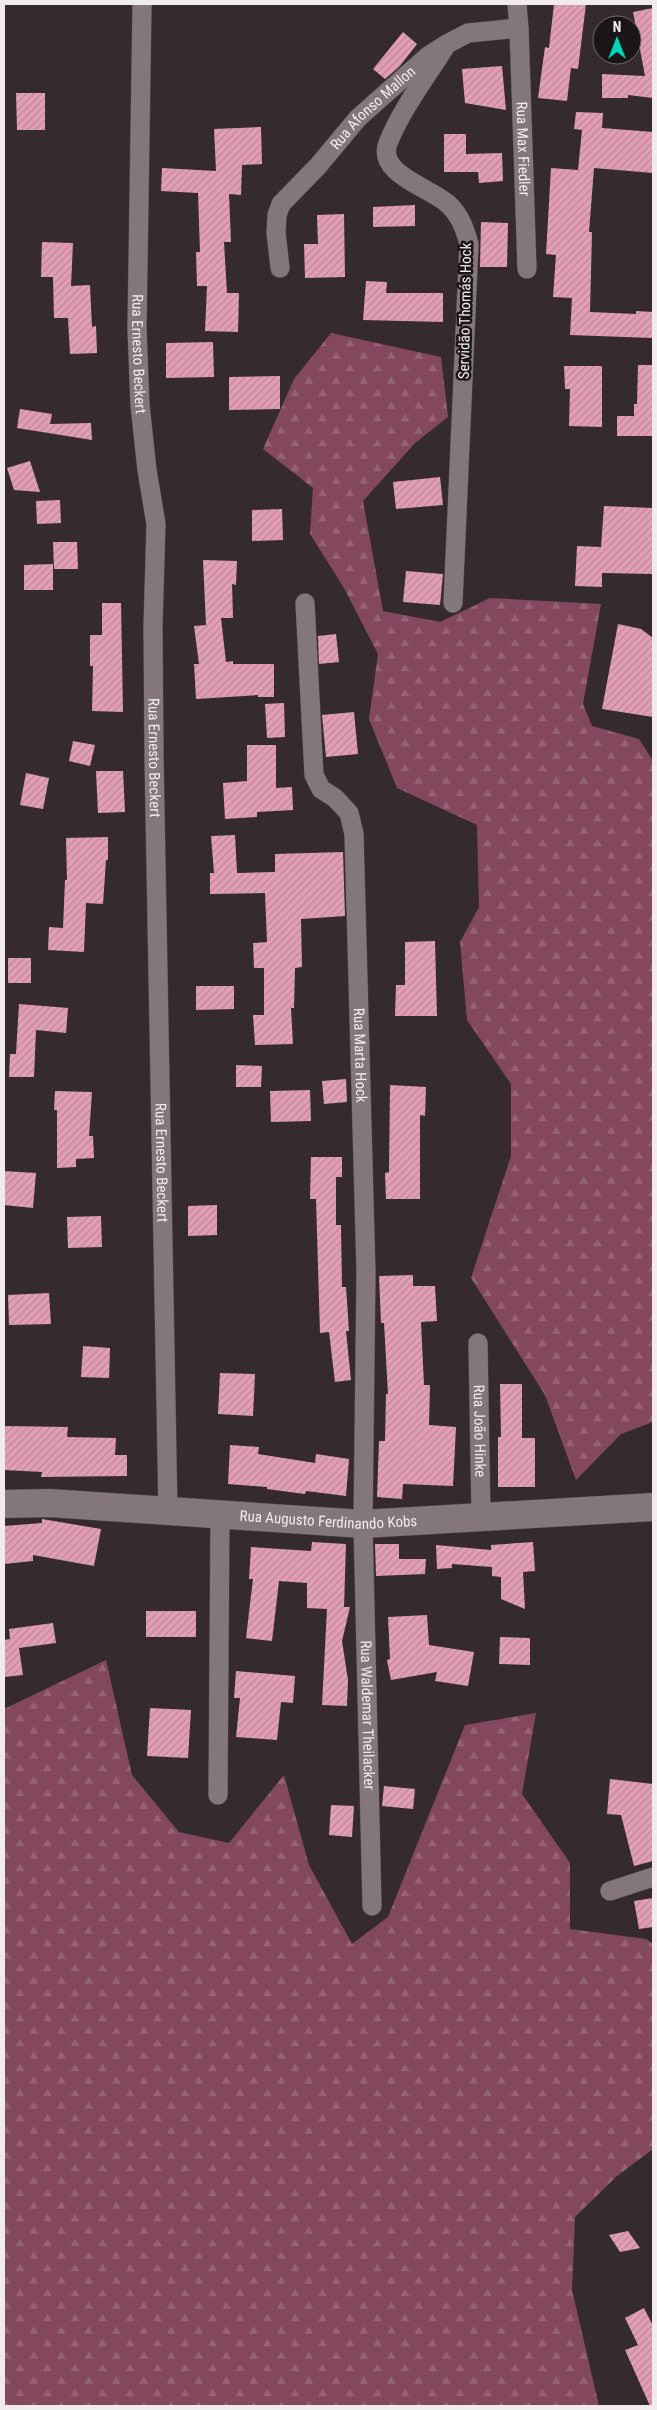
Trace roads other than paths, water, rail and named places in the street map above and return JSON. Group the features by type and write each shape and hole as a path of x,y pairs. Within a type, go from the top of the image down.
{"street":[{"name":"Rua Ernesto Beckert","path":"142,4 137,329 141,414 156,524 153,625 154,749 168,1512"},
{"path":"517,4 519,28"},
{"name":"Rua Afonso Mallon","path":"280,268 276,232 277,215 281,204 318,166 358,118 415,68 446,44 468,34 519,28"},
{"name":"Rua Max Fiedler","path":"519,28 527,269"},
{"name":"Servidão Thomás Hock","path":"446,44 387,145 387,155 391,167 398,174 448,204 459,216 469,244 453,603"},
{"name":"Rua Marta Hock","path":"305,602 314,775 321,789 335,798 349,812 354,834 366,1272 363,1524"},
{"name":"Rua João Hinke","path":"478,1343 481,1517"},
{"name":"Rua Augusto Ferdinando Kobs","path":"4,1504 49,1503 220,1516 363,1524 653,1507"},
{"path":"218,1795 220,1516"},
{"name":"Rua Waldemar Theilacker","path":"363,1524 372,1906"},
{"path":"610,1891 653,1877"}]}
